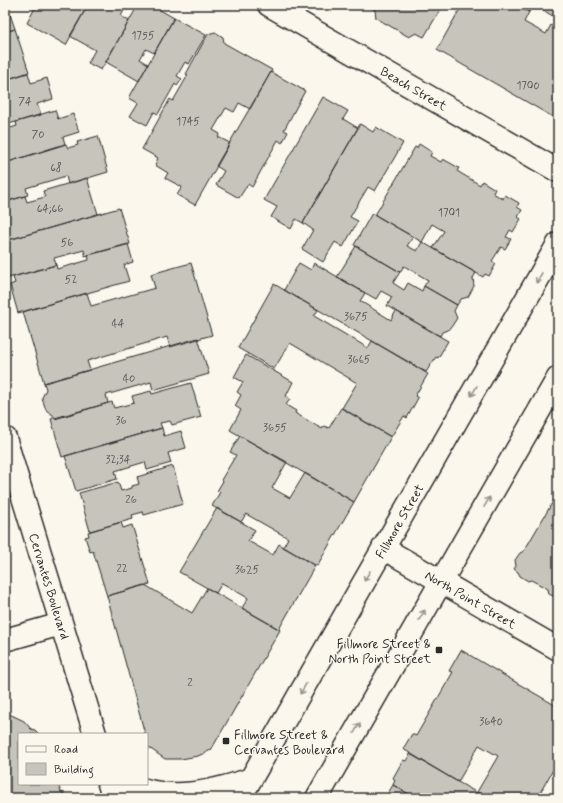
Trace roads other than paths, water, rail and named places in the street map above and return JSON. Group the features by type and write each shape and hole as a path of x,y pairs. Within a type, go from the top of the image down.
{"street":[{"name":"Beach Street","path":"269,5 558,171"},
{"name":"Fillmore Street","path":"240,798 558,244"},
{"path":"317,798 558,378"},
{"name":"Cervantes Boulevard","path":"5,438 94,733"},
{"name":"North Point Street","path":"383,548 558,649"},
{"path":"5,640 61,624"},
{"path":"132,785 151,794 168,798 183,798 203,795 251,778"},
{"path":"110,785 114,798"}],"place":[{"name":"Fillmore Street & North Point Street","path":"439,650"},
{"name":"Fillmore Street & Cervantes Boulevard","path":"226,741"}]}
